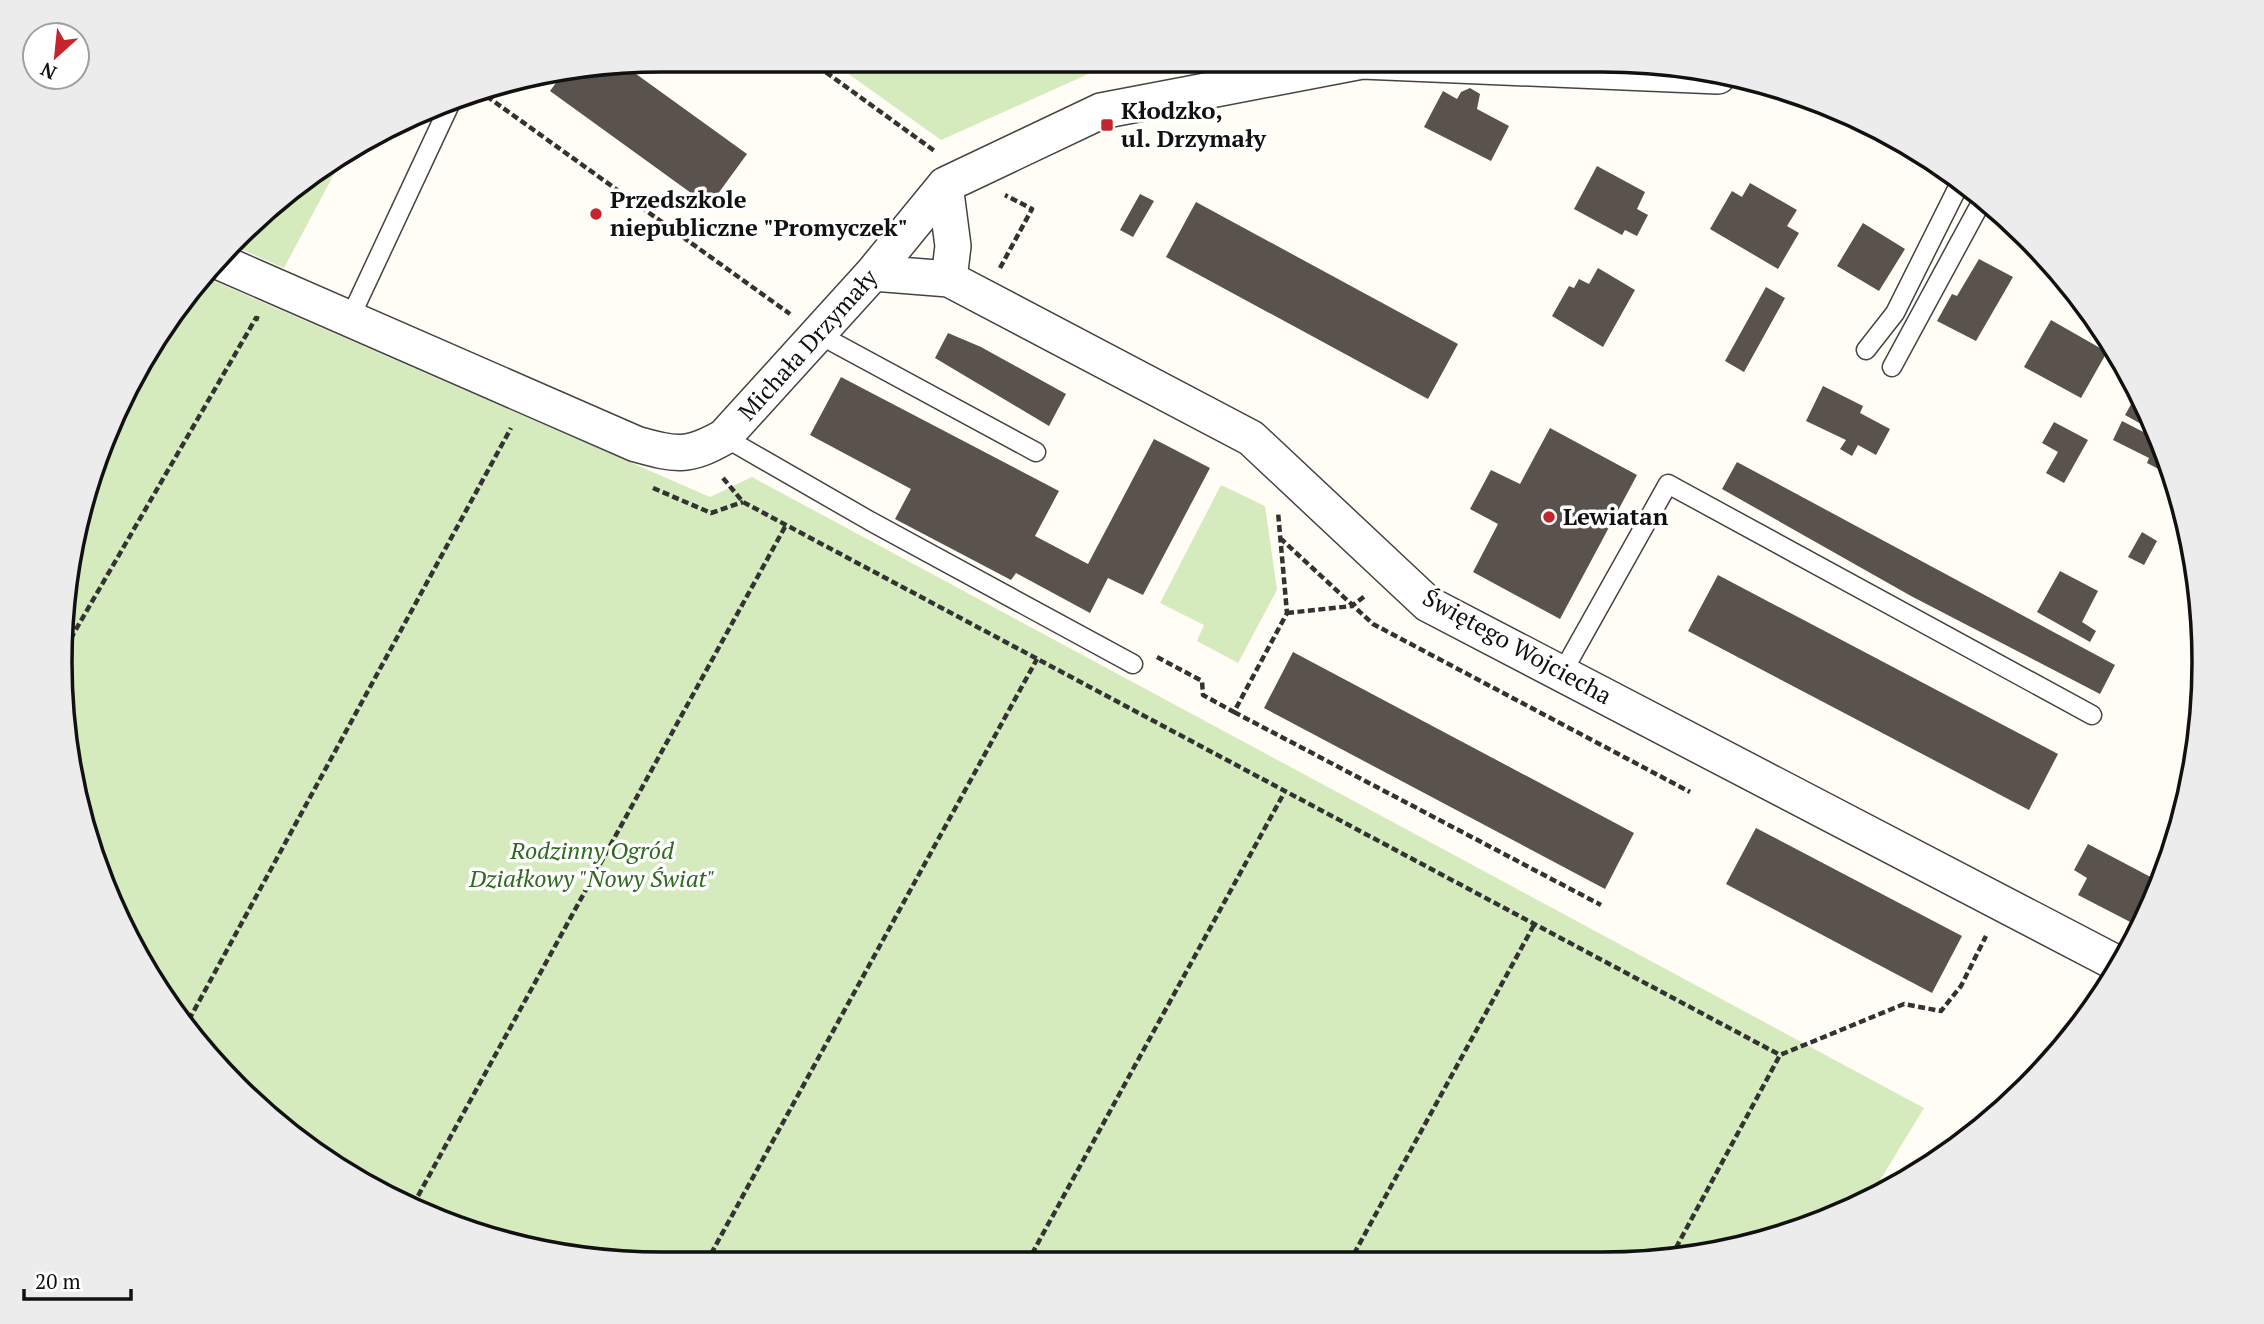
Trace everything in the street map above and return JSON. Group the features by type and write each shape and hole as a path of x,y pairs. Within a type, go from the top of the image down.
{"street":[{"name":"Michała Drzymały","path":"712,444 818,334 956,180 1101,111 1305,72"},
{"path":"949,279 956,180"},
{"path":"226,265 636,444 672,453 712,444"},
{"name":"Świętego Wojciecha","path":"873,274 949,279 1251,439 1428,604 2111,960"}],"lane":[{"path":"350,318 446,113"},
{"path":"1866,350 1895,313 1956,190"},
{"path":"1892,368 1978,208"},
{"path":"818,334 1036,452"},
{"path":"712,444 870,521 1133,664"},
{"path":"1562,673 1668,484 2092,715"}],"path":[{"path":"824,72 956,180 1032,209 984,297"},
{"path":"489,98 818,334"},
{"path":"73,635 256,318 269,323"},
{"path":"499,422 524,432"},
{"path":"191,1017 511,427"},
{"path":"712,444 743,502 1284,793 1780,1055"},
{"path":"648,486 710,513 743,502"},
{"path":"1234,712 1287,613 1277,500"},
{"path":"417,1198 786,525"},
{"path":"1280,538 1373,624 1689,792"},
{"path":"1287,613 1352,606 1393,570"},
{"path":"1133,664 1152,655 1202,681 1203,695 1601,905"},
{"path":"712,1252 1037,659"},
{"path":"1033,1252 1284,793"},
{"path":"1676,1247 1780,1055 1904,1004 1941,1011 1961,986 2002,904"},
{"path":"1355,1252 1534,925"}],"green space":[{"path":"846,72 1093,72 941,140"},
{"path":"336,170 284,268 241,249 273,218"},
{"name":"Rodzinny Ogród Działkowy \"Nowy Świat\"","path":"212,280 710,497 752,477 1924,1108 1878,1183 1863,1191 1792,1221 1755,1232 1717,1241 1641,1251 623,1251 547,1241 472,1221 401,1191 367,1173 334,1153 273,1106 218,1051 194,1021 171,990 133,923 103,852 92,815 83,777 73,701 73,623 77,585 83,547 103,472 133,401 151,367 171,334"},
{"path":"1221,485 1265,506 1277,590 1238,663 1197,641 1204,625 1160,603"}],"building":[{"path":"634,73 747,154 709,206 550,91 557,81"},
{"path":"1470,88 1480,94 1477,109 1509,126 1491,161 1424,127 1443,91 1457,99 1461,92"},
{"path":"1597,166 1645,192 1637,209 1648,215 1637,236 1625,230 1622,235 1574,209"},
{"path":"1750,183 1797,210 1787,226 1799,233 1778,269 1710,229 1732,191 1742,197"},
{"path":"1140,194 1154,201 1133,237 1120,230"},
{"path":"1196,202 1458,344 1428,399 1166,257"},
{"path":"1863,223 1905,249 1879,291 1837,266"},
{"path":"1979,259 2013,277 1976,341 1937,321 1952,294 1957,296"},
{"path":"1598,268 1635,290 1603,347 1552,316 1569,286 1574,288 1579,279 1589,284"},
{"path":"1766,287 1785,298 1744,372 1725,361"},
{"path":"2051,320 2102,349 2106,355 2081,398 2024,367"},
{"path":"948,333 981,347 1066,394 1049,426 935,358"},
{"path":"841,377 1059,491 1035,536 1088,564 1154,439 1210,468 1143,595 1108,578 1090,613 1016,573 1011,580 895,519 911,489 810,435"},
{"path":"1823,386 1863,406 1860,413 1890,429 1876,455 1858,445 1852,456 1840,449 1846,440 1806,421"},
{"path":"2132,403 2142,424 2125,415"},
{"path":"2122,421 2146,433 2160,470 2147,463 2149,458 2113,440"},
{"path":"2054,422 2088,440 2064,483 2046,473 2058,452 2042,443"},
{"name":"Lewiatan","path":"1550,428 1637,475 1560,619 1473,572 1498,524 1470,509 1491,470 1520,484"},
{"path":"1737,462 2115,665 2100,694 1911,596 1722,489"},
{"path":"2142,532 2157,541 2144,565 2128,557"},
{"path":"2060,571 2098,591 2082,622 2096,631 2090,642 2037,612"},
{"path":"1718,575 2058,754 2029,810 1688,631"},
{"path":"1293,652 1634,833 1605,889 1264,708"},
{"path":"1756,828 1962,936 1932,993 1726,884"},
{"path":"2088,844 2151,877 2131,922 2078,895 2087,878 2074,870"}],"place":[{"name":"Kłodzko, ul. Drzymały","path":"1107,125"},
{"name":"Przedszkole niepubliczne \"Promyczek\"","path":"596,214"},
{"name":"Lewiatan","path":"1549,517"}]}
